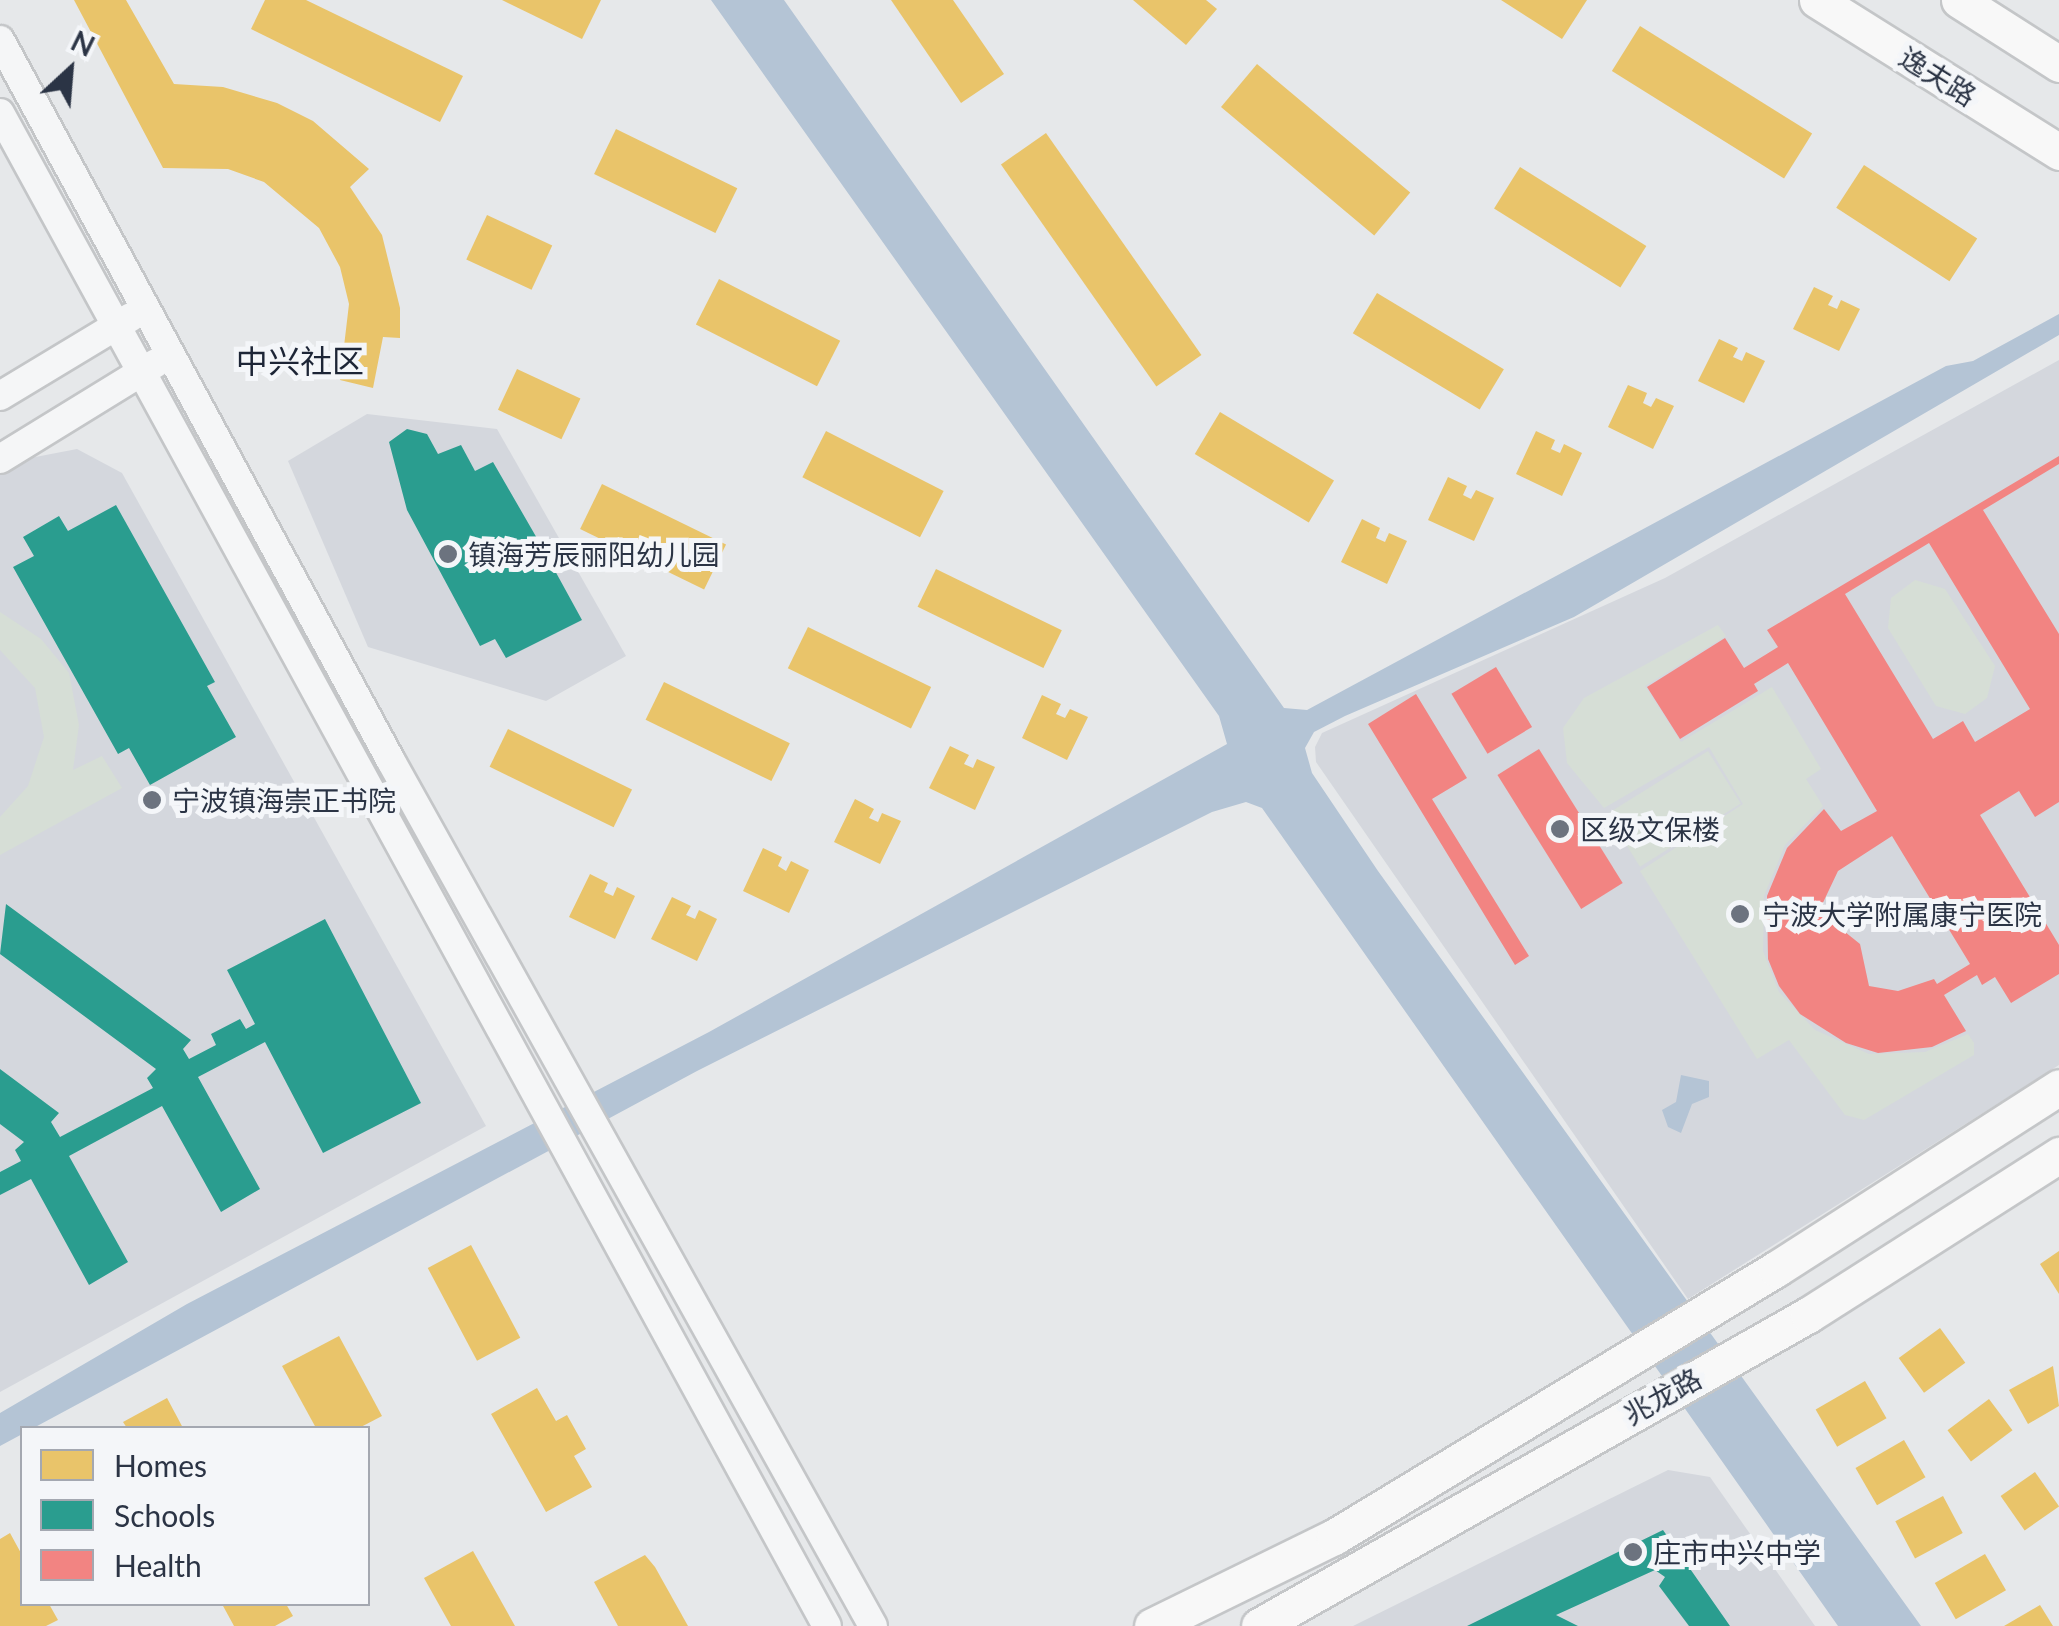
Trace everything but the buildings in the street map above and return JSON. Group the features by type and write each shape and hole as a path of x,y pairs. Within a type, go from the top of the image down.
{"main road":[{"name":"逸夫路","path":"1816,0 2059,152"},
{"path":"1959,0 2059,64"},
{"path":"1152,1626 1334,1536 1776,1268 2059,1086"},
{"name":"兆龙路","path":"1258,1626 1808,1315 2059,1155"}],"street":[{"path":"0,40 597,1134 872,1626"},
{"path":"0,114 827,1626"},
{"path":"0,396 145,309"},
{"path":"0,459 170,354"}],"shaded area":[{"name":"宁波大学附属康宁医院","path":"2059,360 2059,1065 1688,1299 1316,762 1315,747 1322,733 1665,578"},
{"name":"镇海芳辰丽阳幼儿园","path":"367,414 497,429 626,656 546,701 368,647 288,461"},
{"name":"宁波镇海崇正书院","path":"77,449 122,473 486,1126 0,1392 0,475 25,459"},
{"path":"1915,580 1945,589 1995,666 1987,698 1965,714 1936,706 1888,628 1891,598"},
{"path":"0,612 41,639 69,673 79,725 73,770 102,756 122,788 0,855 0,817 28,786 44,737 35,688 0,650"},
{"path":"1718,625 1726,636 1645,686 1681,742 1772,687 1821,769 1806,779 1823,806 1785,845 1764,896 1763,951 1779,992 1815,1030 1869,1054 1925,1052 1968,1034 1974,1043 1974,1055 1864,1120 1845,1115 1789,1040 1757,1059 1640,871 1743,804 1709,747 1604,808 1567,763 1563,728 1584,698"},
{"path":"1708,751 1741,804 1640,867 1607,814"},
{"name":"庄市中兴中学","path":"1668,1470 1710,1477 1815,1626 1353,1626"}],"water":[{"path":"711,0 784,0 1284,708 1307,710 1946,366 1973,361 2059,314 2059,335 1574,617 1345,716 1314,732 1305,748 1312,773 1378,871 1921,1626 1838,1626 1262,808 1246,802 1212,812 697,1071 37,1426 20,1426 20,1435 0,1446 0,1413 187,1304 709,1032 1227,744 1219,716"},
{"path":"1681,1075 1709,1081 1709,1097 1692,1104 1681,1133 1668,1127 1662,1110 1676,1102"}],"place":[{"name":"镇海芳辰丽阳幼儿园","path":"448,554"},
{"name":"宁波镇海崇正书院","path":"152,800"},
{"name":"区级文保楼","path":"1560,829"},
{"name":"宁波大学附属康宁医院","path":"1740,914"},
{"name":"庄市中兴中学","path":"1633,1552"}],"district":[{"name":"中兴社区","path":"300,361"}]}
